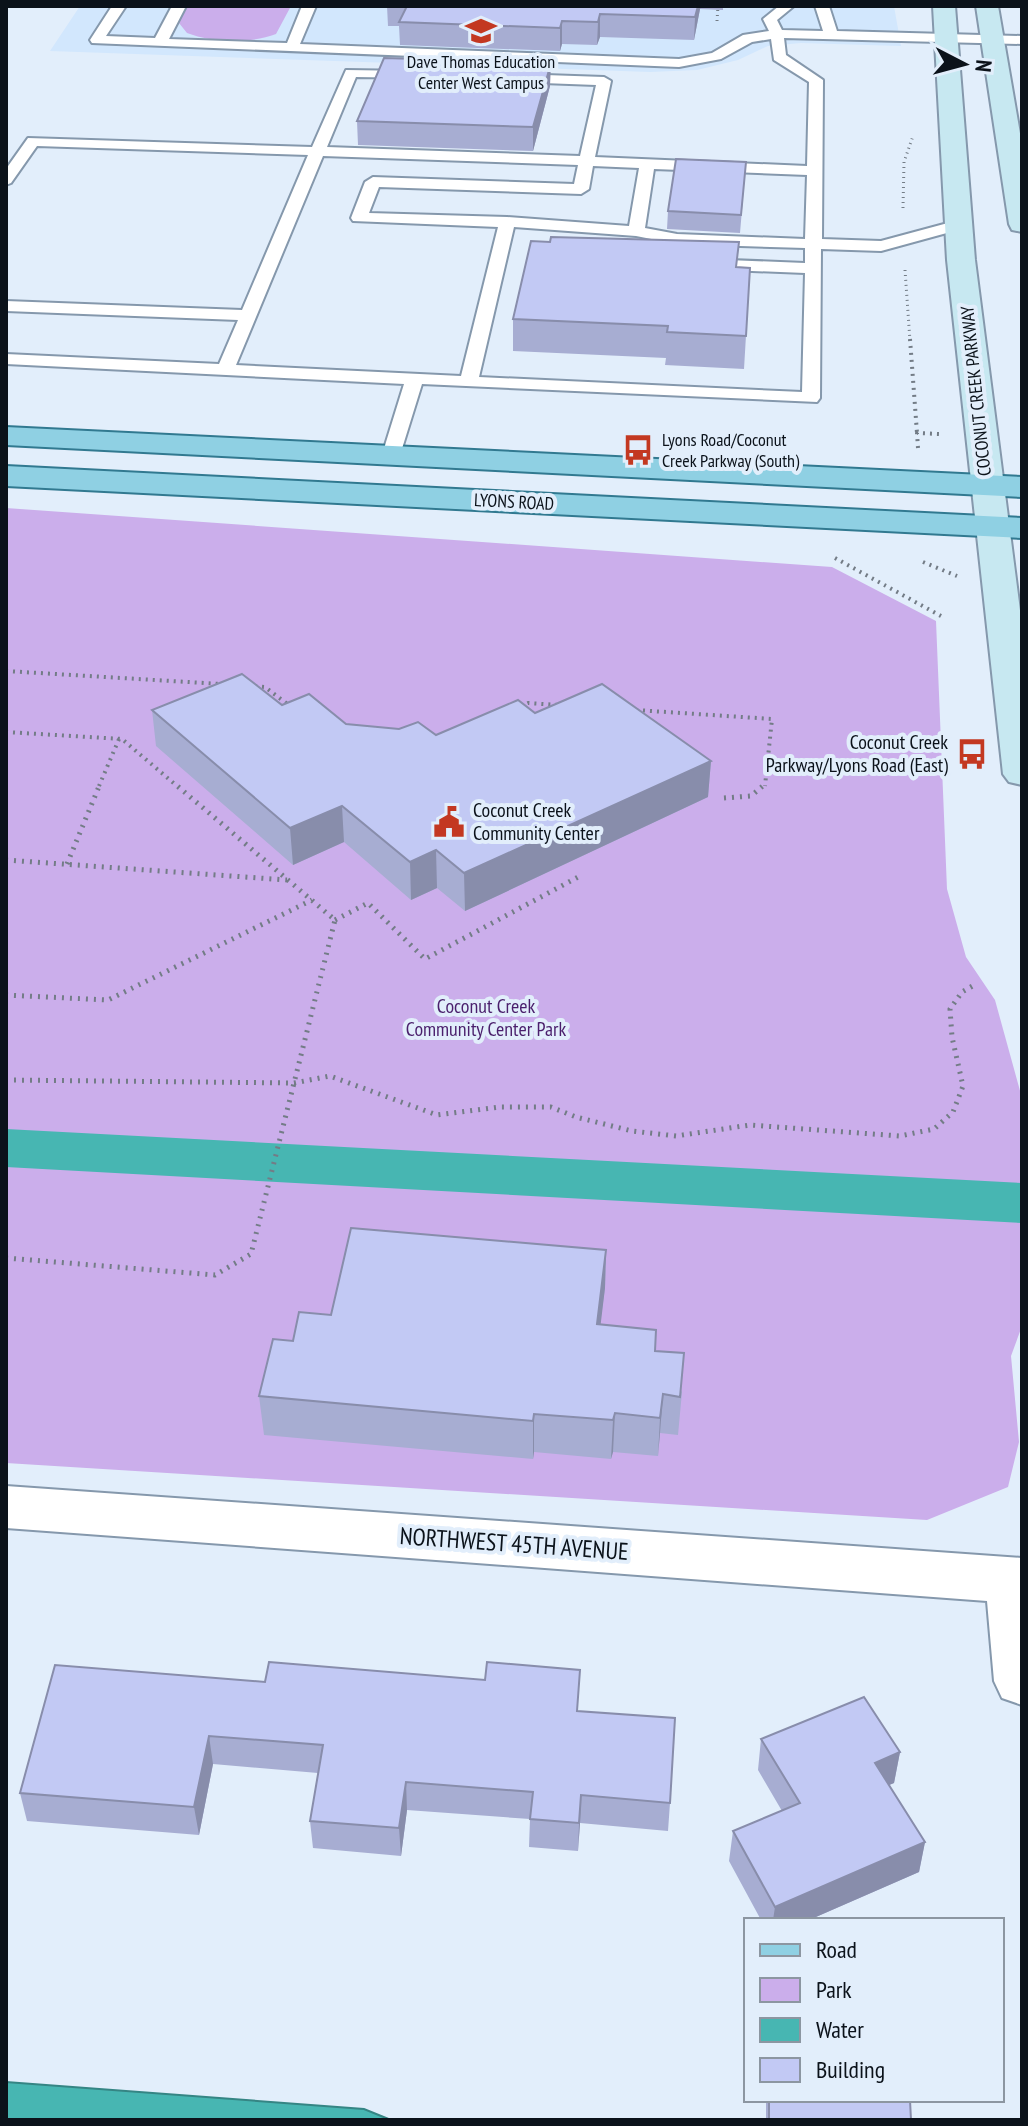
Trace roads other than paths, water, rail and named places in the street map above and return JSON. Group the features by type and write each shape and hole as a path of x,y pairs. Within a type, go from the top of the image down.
{"main road":[{"name":"COCONUT CREEK PARKWAY","path":"944,6 959,225 986,485 1006,527 1022,774"},
{"path":"987,6 1022,224"},
{"path":"6,436 1022,487"},
{"name":"LYONS ROAD","path":"6,476 1006,527"}],"street":[{"name":"NORTHWEST 45TH AVENUE","path":"6,1507 1018,1580"},
{"path":"1018,1580 1022,1681"}],"lane":[{"path":"119,6 97,40 679,63 716,56 748,38 777,34 1022,40"},
{"path":"160,42 179,6"},
{"path":"292,47 309,6"},
{"path":"6,359 811,398 816,80 779,57 777,34 770,19 787,6"},
{"path":"822,6 831,35"},
{"path":"225,370 351,73 430,76"},
{"path":"493,78 604,81 578,208"},
{"path":"6,180 33,141 814,171"},
{"path":"636,231 647,164"},
{"path":"578,208 507,222 359,218 373,182 578,208 677,245 813,243 881,246 959,225"},
{"path":"469,381 505,258 507,222"},
{"path":"690,263 813,268"},
{"path":"6,306 246,315"},
{"path":"391,455 414,380"}],"water":[{"path":"6,2082 364,2109 391,2120 6,2120"}],"waterway":[{"path":"6,1148 1022,1203"}],"place":[{"name":"Dave Thomas Education Center West Campus","path":"481,31"},
{"name":"Lyons Road/Coconut Creek Parkway (South)","path":"638,450"},
{"name":"Coconut Creek Parkway/Lyons Road (East)","path":"972,754"},
{"name":"Coconut Creek Community Center","path":"449,822"}],"park label":[{"name":"Coconut Creek Community Center Park","path":"486,1018"}]}
